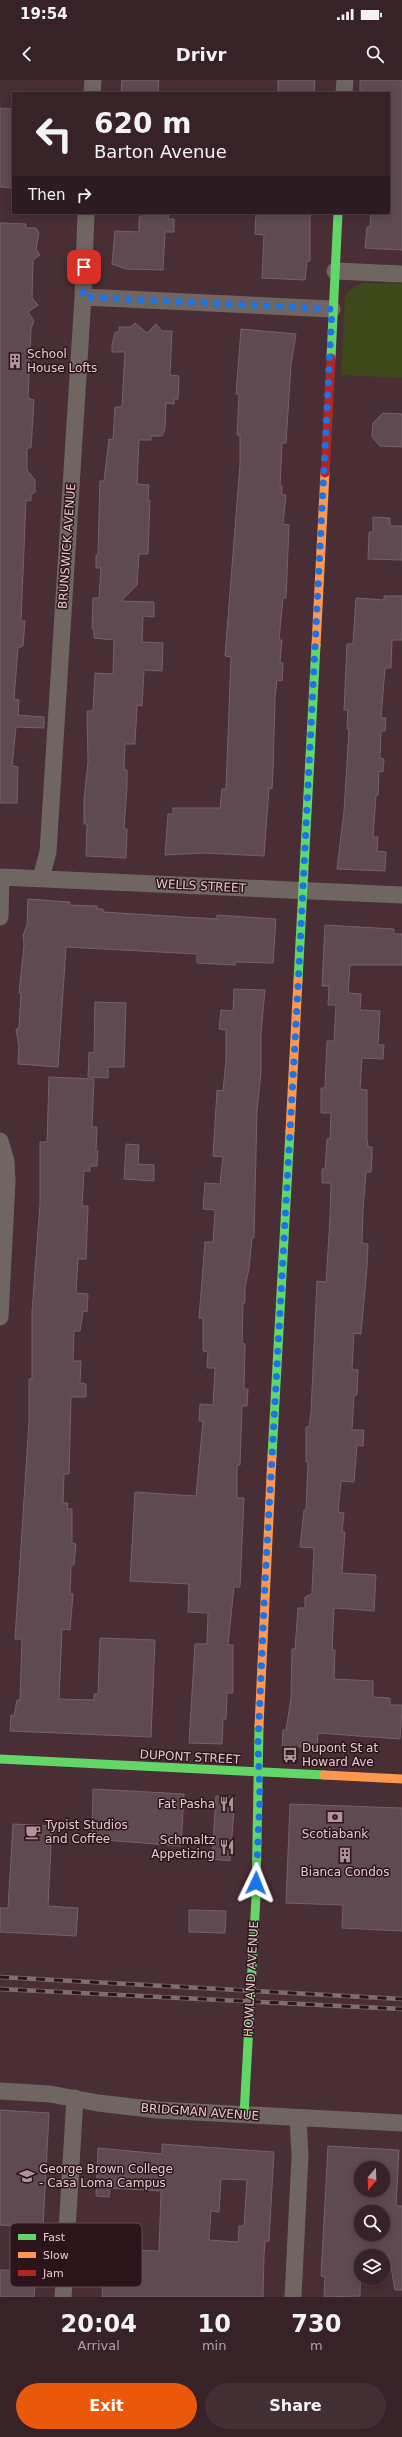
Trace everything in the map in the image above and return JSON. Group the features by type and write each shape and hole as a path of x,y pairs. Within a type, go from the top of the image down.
{"street":[{"path":"92,92 93,80"},
{"path":"344,92 345,80"},
{"name":"BRUNSWICK AVENUE","path":"41,878 48,852 83,297 86,214"},
{"name":"HOWLAND AVENUE","path":"244,2115 256,1897 258,1773 270,1496 338,214"},
{"path":"334,271 402,274"},
{"path":"83,297 332,309"},
{"path":"0,877 0,917"},
{"name":"WELLS STREET","path":"0,877 402,895"},
{"path":"0,1141 6,1161 0,1317"},
{"name":"DUPONT STREET","path":"0,1759 258,1773 402,1778"},
{"name":"BRIDGMAN AVENUE","path":"0,2091 50,2094 158,2110 402,2123"},
{"path":"68,2223 76,2098"},
{"path":"293,2297 300,2156 298,2118"},
{"path":"63,2297 64,2287"}],"green space":[{"path":"362,283 402,284 402,378 341,375 345,296 353,288"}],"building":[{"path":"122,80 159,80 158,92 121,92"},
{"path":"278,80 315,80 314,92 278,92"},
{"path":"360,80 402,80 402,250 365,248 367,227 370,227 371,214 390,214 390,92 360,91"},
{"path":"0,108 12,109 12,188 0,187"},
{"path":"141,214 169,214 168,219 174,219 174,232 165,232 163,270 126,269 112,264 115,231 139,232 139,217 141,217"},
{"path":"256,214 310,214 310,261 307,261 305,280 262,278 264,235 255,234"},
{"path":"0,223 26,224 26,228 36,228 39,233 36,249 40,255 33,260 32,298 38,305 28,312 34,321 31,329 28,398 34,400 31,448 27,448 27,470 35,480 35,492 31,495 31,501 26,500 21,621 25,621 23,646 18,648 14,699 19,700 18,715 44,717 44,728 16,727 12,766 18,767 17,803 0,803"},
{"path":"135,323 147,333 156,324 162,331 172,331 170,375 179,376 178,399 174,399 174,404 166,403 165,429 162,436 151,436 151,440 139,440 137,484 149,485 148,500 150,500 148,554 139,554 137,585 121,601 154,602 154,617 143,616 142,642 163,643 162,671 144,670 142,706 137,705 135,744 125,744 124,770 127,770 124,829 127,829 126,858 86,856 87,824 84,824 84,799 88,762 87,711 93,711 95,673 113,674 114,640 94,638 94,629 92,629 93,598 99,598 101,568 96,568 96,555 98,555 100,481 104,481 109,439 113,440 115,407 122,407 125,352 112,352 112,345 115,332 119,332 119,327 131,327"},
{"path":"241,329 296,334 291,365 286,443 282,443 280,486 282,486 282,495 286,495 283,524 289,525 286,598 283,598 279,640 282,640 280,662 283,663 282,681 277,680 275,698 272,789 269,788 264,856 204,853 165,855 168,814 173,814 173,808 220,808 222,789 226,789 231,657 225,656 240,464 240,435 237,435 239,394 236,394"},
{"path":"383,413 402,414 402,447 380,446 372,437 373,423"},
{"path":"373,517 390,518 390,526 402,526 402,560 368,559 369,532 373,532"},
{"path":"384,596 402,596 402,640 392,640 391,668 385,668 381,718 386,718 385,731 381,731 380,758 384,759 383,772 379,771 373,837 378,837 377,851 386,852 385,871 337,869 344,811 349,729 347,729 348,710 344,710 347,644 353,644 356,598 384,600"},
{"path":"28,899 70,902 69,905 97,906 97,909 103,909 103,912 217,919 217,915 276,919 273,963 235,962 235,965 197,963 197,954 66,947 58,1067 18,1064 19,1046 16,1030 19,1027 21,993 19,993 24,945 23,936 27,924"},
{"path":"325,925 394,929 394,934 402,934 402,965 350,965 348,993 361,994 360,1010 380,1011 378,1045 384,1045 383,1059 362,1058 360,1089 367,1090 367,1139 368,1147 372,1147 372,1158 371,1172 366,1172 363,1210 362,1243 368,1244 367,1267 361,1334 354,1333 352,1369 358,1370 357,1395 354,1395 352,1430 364,1430 363,1446 357,1445 354,1482 341,1481 338,1512 344,1513 342,1532 345,1532 342,1573 376,1575 374,1611 334,1608 332,1650 335,1650 334,1679 373,1681 373,1697 390,1698 390,1705 402,1705 400,1739 318,1733 317,1748 282,1746 283,1730 286,1730 291,1698 292,1649 295,1649 298,1608 305,1608 305,1597 312,1594 314,1548 300,1547 304,1510 306,1510 308,1462 306,1462 306,1427 309,1427 311,1412 317,1281 326,1282 330,1218 331,1183 322,1183 322,1169 325,1169 327,1139 330,1139 331,1113 321,1113 321,1088 325,1088 327,1041 334,1041 336,1005 328,1005 329,986 322,986"},
{"path":"234,989 265,990 261,1033 261,1072 257,1111 254,1238 252,1238 249,1269 245,1287 245,1303 243,1303 242,1343 245,1344 244,1389 248,1389 247,1406 242,1406 240,1465 237,1465 237,1498 244,1498 240,1587 234,1587 228,1645 233,1645 233,1693 227,1693 226,1719 223,1719 222,1744 189,1743 195,1644 207,1644 208,1613 188,1612 189,1584 130,1581 135,1492 196,1496 203,1421 199,1421 200,1404 213,1405 215,1368 207,1368 208,1352 203,1351 203,1318 199,1318 205,1242 213,1242 215,1210 203,1209 205,1183 220,1184 223,1157 213,1156 217,1090 223,1091 226,1060 226,1030 219,1029 221,1010 233,1011"},
{"path":"95,1002 126,1003 124,1067 108,1067 108,1078 88,1077 89,1052 94,1053"},
{"path":"49,1077 94,1079 92,1127 97,1127 96,1151 98,1151 97,1166 90,1166 90,1171 84,1171 82,1206 88,1206 86,1259 78,1259 76,1293 88,1294 87,1312 83,1311 80,1331 74,1331 73,1361 81,1361 80,1383 86,1384 86,1397 71,1397 69,1474 64,1474 63,1503 68,1503 67,1509 72,1509 72,1543 76,1544 74,1565 71,1565 70,1594 73,1594 70,1630 62,1629 59,1699 94,1700 94,1694 98,1694 100,1638 155,1640 151,1737 10,1731 11,1715 14,1716 17,1700 20,1700 22,1639 15,1639 29,1422 29,1379 32,1379 32,1312 40,1204 40,1142 47,1142"},
{"path":"126,1144 139,1145 138,1164 154,1165 154,1181 124,1179"},
{"path":"93,1789 184,1794 181,1846 92,1839"},
{"path":"216,1796 235,1797 230,1861 212,1859"},
{"name":"Bianca Condos","path":"290,1804 402,1808 402,1931 342,1928 343,1905 286,1903"},
{"path":"13,1824 52,1826 48,1906 78,1908 76,1936 0,1932 0,1908 8,1908"},
{"path":"189,1910 226,1911 225,1933 189,1932"},
{"path":"0,2110 49,2113 43,2223 10,2223 10,2226 0,2225"},
{"path":"162,2144 274,2152 269,2241 265,2241 263,2297 102,2297 103,2287 142,2287 142,2250 159,2251 161,2191 110,2188 109,2197 96,2196 98,2148 162,2154","holes":["221,2179 247,2180 244,2226 239,2226 238,2242 209,2240 211,2211 219,2212"]},
{"path":"328,2146 399,2150 396,2206 402,2206 402,2290 395,2290 390,2262 390,2249 354,2249 354,2285 360,2285 360,2296 324,2297 325,2277 321,2276"},
{"path":"0,2270 10,2271 10,2287 35,2287 34,2297 0,2297"}],"railway":[{"path":"0,1977 402,1999"},
{"path":"0,1989 402,2009"}],"traffic: fast":[{"path":"331,358 338,214"},
{"path":"298,980 316,645"},
{"path":"272,1456 290,1131"},
{"path":"244,2115 256,1897 259,1726"},
{"path":"0,1759 324,1775"}],"traffic: slow":[{"path":"316,645 325,473"},
{"path":"290,1131 298,980"},
{"path":"259,1726 272,1456"},
{"path":"324,1775 402,1779"}],"traffic: jam":[{"path":"325,473 331,358"}],"place":[{"name":"School House Lofts","path":"15,361"},
{"name":"Dupont St at Howard Ave","path":"290,1755"},
{"name":"Fat Pasha","path":"227,1804"},
{"name":"Scotiabank","path":"335,1817"},
{"name":"Typist Studios and Coffee","path":"33,1832"},
{"name":"Schmaltz Appetizing","path":"227,1847"},
{"name":"Bianca Condos","path":"345,1855"},
{"name":"George Brown College - Casa Loma Campus","path":"27,2176"}],"route":[{"path":"84,267 83,297 332,309 298,987 265,1583 258,1745 260,1797 256,1883"}]}
